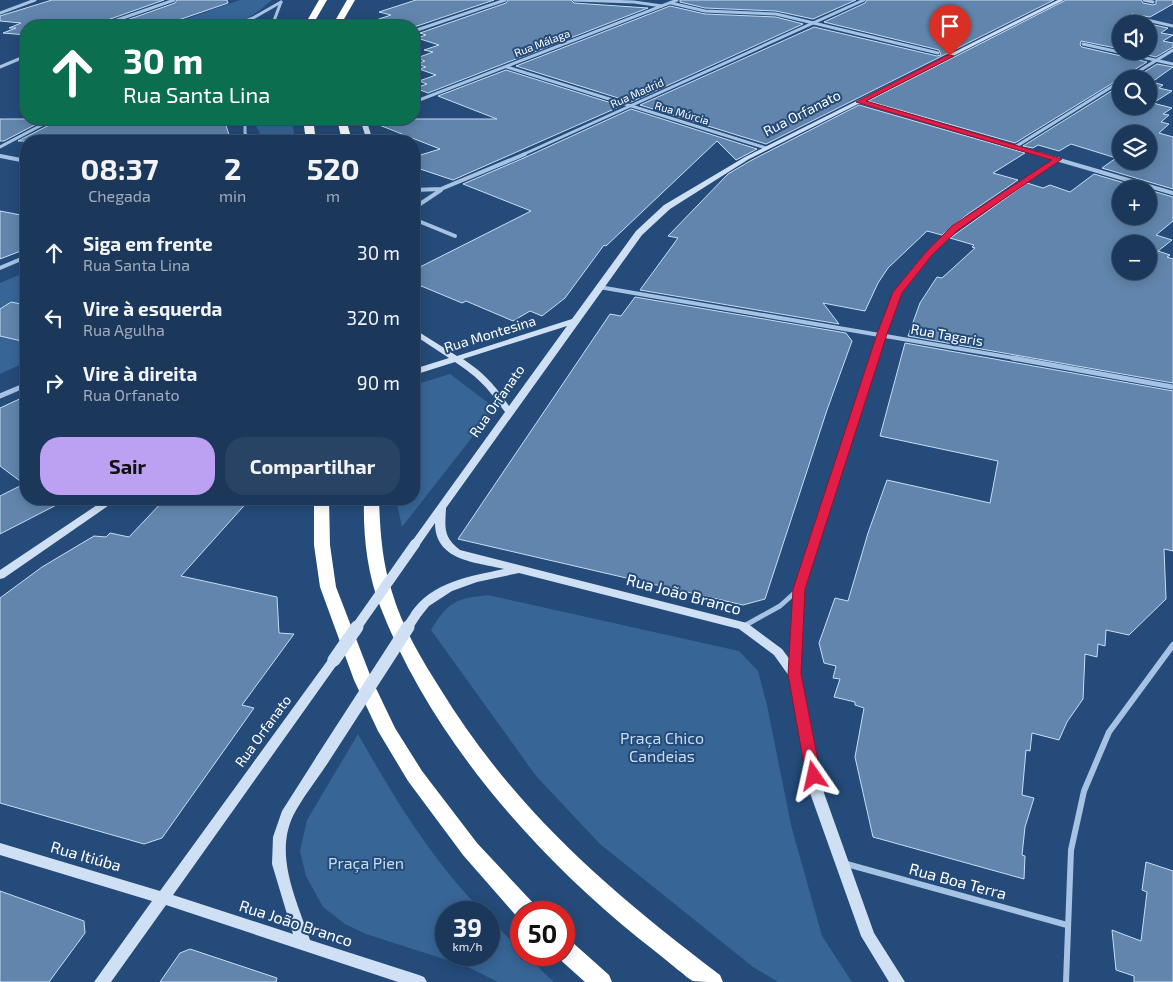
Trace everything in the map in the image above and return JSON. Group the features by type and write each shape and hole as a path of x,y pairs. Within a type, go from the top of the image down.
{"highway":[{"path":"311,20 323,0"},
{"path":"339,20 351,0"},
{"path":"321,505 322,545 328,587 362,680 386,731 415,776 464,842 517,901"},
{"path":"371,505 372,535 388,607 422,675 461,736 511,802 566,862 641,928 712,982"},
{"path":"575,959 601,982"}],"main road":[{"name":"Rua Orfanato","path":"102,982 334,660 574,321 639,233 667,207 704,183 766,148 1062,0"},
{"name":"Rua Montesina","path":"420,370 574,321"},
{"path":"420,335 479,374 493,389 509,412"},
{"path":"0,575 105,505"},
{"name":"Rua João Branco","path":"441,508 440,536 444,544 456,553 742,626 778,652 794,674 817,793 841,863 868,936 897,982"},
{"path":"304,945 279,864 280,836 287,815 417,613 429,599 465,582 516,569"},
{"name":"Rua Itiúba","path":"0,850 123,884 161,898"},
{"name":"Rua João Branco","path":"161,898 419,982"}],"street":[{"path":"0,13 35,0"},
{"path":"117,20 174,0"},
{"path":"420,29 504,0"},
{"path":"574,0 634,2 662,6"},
{"name":"Rua Málaga","path":"420,100 677,0"},
{"name":"Rua Madrid","path":"420,190 441,189 631,106 864,0"},
{"path":"1144,0 1153,2"},
{"path":"248,20 282,1"},
{"path":"274,20 282,1"},
{"path":"670,3 706,11 776,14 938,53"},
{"path":"1157,22 1173,26"},
{"path":"1083,44 1112,50"},
{"path":"1157,59 1173,50"},
{"path":"0,67 20,59"},
{"path":"1140,70 1156,60 1173,64"},
{"name":"Rua Múrcia","path":"506,67 766,148"},
{"path":"1014,147 1112,87"},
{"path":"860,102 1173,193"},
{"path":"23,135 42,125"},
{"path":"0,147 20,136"},
{"path":"0,156 20,160"},
{"path":"794,674 799,589 882,334 898,292 929,253 955,228 1058,159"},
{"path":"420,204 441,189"},
{"path":"420,222 454,236"},
{"path":"0,268 20,260"},
{"name":"Rua Tagaris","path":"599,287 882,334 1173,387"},
{"path":"0,396 20,387"},
{"path":"742,626 766,615 799,589"},
{"path":"1066,982 1067,925 1072,850 1084,791 1108,732 1173,645"},
{"name":"Rua Boa Terra","path":"841,863 1067,925"}],"green space":[{"path":"240,0 272,0 244,20 186,19"},
{"path":"293,125 294,135 261,135 256,126"},
{"path":"20,275 20,365 0,374 0,283"},
{"path":"450,374 495,408 420,504 420,383"},
{"path":"397,505 419,505 402,527"},
{"name":"Praça Chico Candeias","path":"488,595 739,651 758,671 767,705 791,825 822,936 852,982 778,982 753,967 600,844 536,776 431,630 448,607 454,603 468,598"},
{"name":"Praça Pien","path":"358,734 415,828 473,901 435,901 435,956 366,934 345,924 323,907 306,876 300,851 307,820"},
{"name":"Praça Pien","path":"500,929 510,940 510,966 537,966 554,982 498,982 466,966 500,966"}],"building":[{"path":"52,0 164,0 107,20 20,20 20,23 0,21 0,16"},
{"path":"177,0 227,0 228,3 178,20 127,20 175,3"},
{"path":"416,0 494,0 420,25 420,20 376,20 391,15 379,12"},
{"path":"508,0 571,0 574,3 648,8 428,93 420,90 420,86 427,84 420,81 436,75 420,69 426,67 420,65 420,63 425,61 420,59 420,57 433,52 424,50 439,45 420,39 420,37 426,35 420,33 506,3"},
{"path":"680,0 856,0 813,19 776,11 705,8 680,2"},
{"path":"867,0 1054,0 766,144 640,105 814,27 937,56 941,55 939,50 824,22 865,3"},
{"path":"1066,0 1141,0 1143,3 1153,5 1156,4 1156,0 1173,0 1173,4 1154,15 1112,15 1112,47 1081,41 1080,45 1082,47 1112,54 1112,60 1138,60 1147,62 1134,70 1112,70 1112,83 1015,143 868,101"},
{"path":"670,6 705,14 776,17 803,24 631,102 516,66"},
{"path":"20,23 20,34 3,33 16,28 9,28"},
{"path":"1157,26 1168,28 1161,33 1173,35 1163,41 1173,43 1173,47 1157,56"},
{"path":"1157,64 1173,67 1157,78 1157,70 1147,70"},
{"path":"506,70 621,106 453,180 420,169 420,155 440,149 420,141 420,135 404,135 379,125 420,125 420,119 497,119 438,96"},
{"path":"1157,83 1163,85 1159,88 1172,91 1157,100"},
{"path":"1112,91 1112,115 1157,115 1157,104 1172,108 1163,114 1169,115 1161,122 1169,124 1159,133 1173,137 1173,189 1157,184 1157,180 1143,180 1102,168 1112,161 1112,170 1157,170 1157,125 1112,125 1112,157 1071,144 1059,151 1038,145 1033,148 1023,146"},
{"path":"859,105 1025,153 993,173 1018,180 968,214 942,235 927,231 888,268 878,283 865,311 823,303 839,324 640,290 678,238 668,236 728,174"},
{"path":"631,109 757,149 736,160 717,141 606,246 604,245 565,298 542,316 530,311 513,321 466,301 462,303 420,286 420,267 531,211 463,184"},
{"path":"0,119 20,119 20,125 35,125 4,141 0,141"},
{"path":"49,125 226,125 229,135 30,135"},
{"path":"1094,174 1114,180 1112,180 1112,225 1157,225 1157,192 1173,197 1173,221 1156,235 1112,235 1112,280 1157,280 1157,235 1172,240 1158,251 1170,255 1167,257 1173,259 1173,383 908,336 920,303 937,277 942,278 975,248 972,247 974,245 950,238 1027,183 1043,188 1050,185 1070,192"},
{"path":"0,211 20,215 20,251 0,259"},
{"path":"635,297 846,333 852,341 827,410 765,599 743,605 458,539 610,314 621,316"},
{"path":"11,302 20,304 20,341 0,336 0,309"},
{"path":"905,343 1173,391 1173,551 1164,549 1166,599 1129,635 1106,630 1105,646 1098,644 1097,657 1085,654 1083,699 1067,722 1059,740 1032,733 1030,751 1026,750 1022,795 1034,798 1025,827 1022,855 1025,856 1024,879 873,837 855,757 864,708 855,705 855,702 834,697 840,679 833,678 836,666 824,663 819,643 835,598 848,601 868,533 887,480 990,503 998,461 880,436"},
{"path":"20,399 20,481 0,466 0,408"},
{"path":"20,486 20,505 56,505 0,534 0,496"},
{"path":"159,505 245,505 181,576 277,597 279,633 294,634 242,705 254,708 162,838 144,844 0,803 0,598 42,567 94,536 106,537 110,533 129,537"},
{"path":"1146,862 1173,871 1173,982 1134,982 1134,976 1116,970 1112,930 1141,941 1147,892 1142,890"},
{"path":"0,891 84,921 85,933 49,982 0,982"},
{"path":"190,949 277,978 276,982 160,982 180,953"}],"route":[{"path":"814,776 794,674 799,589 882,334 898,292 929,253 955,228 1058,159 860,102 950,56"}]}
